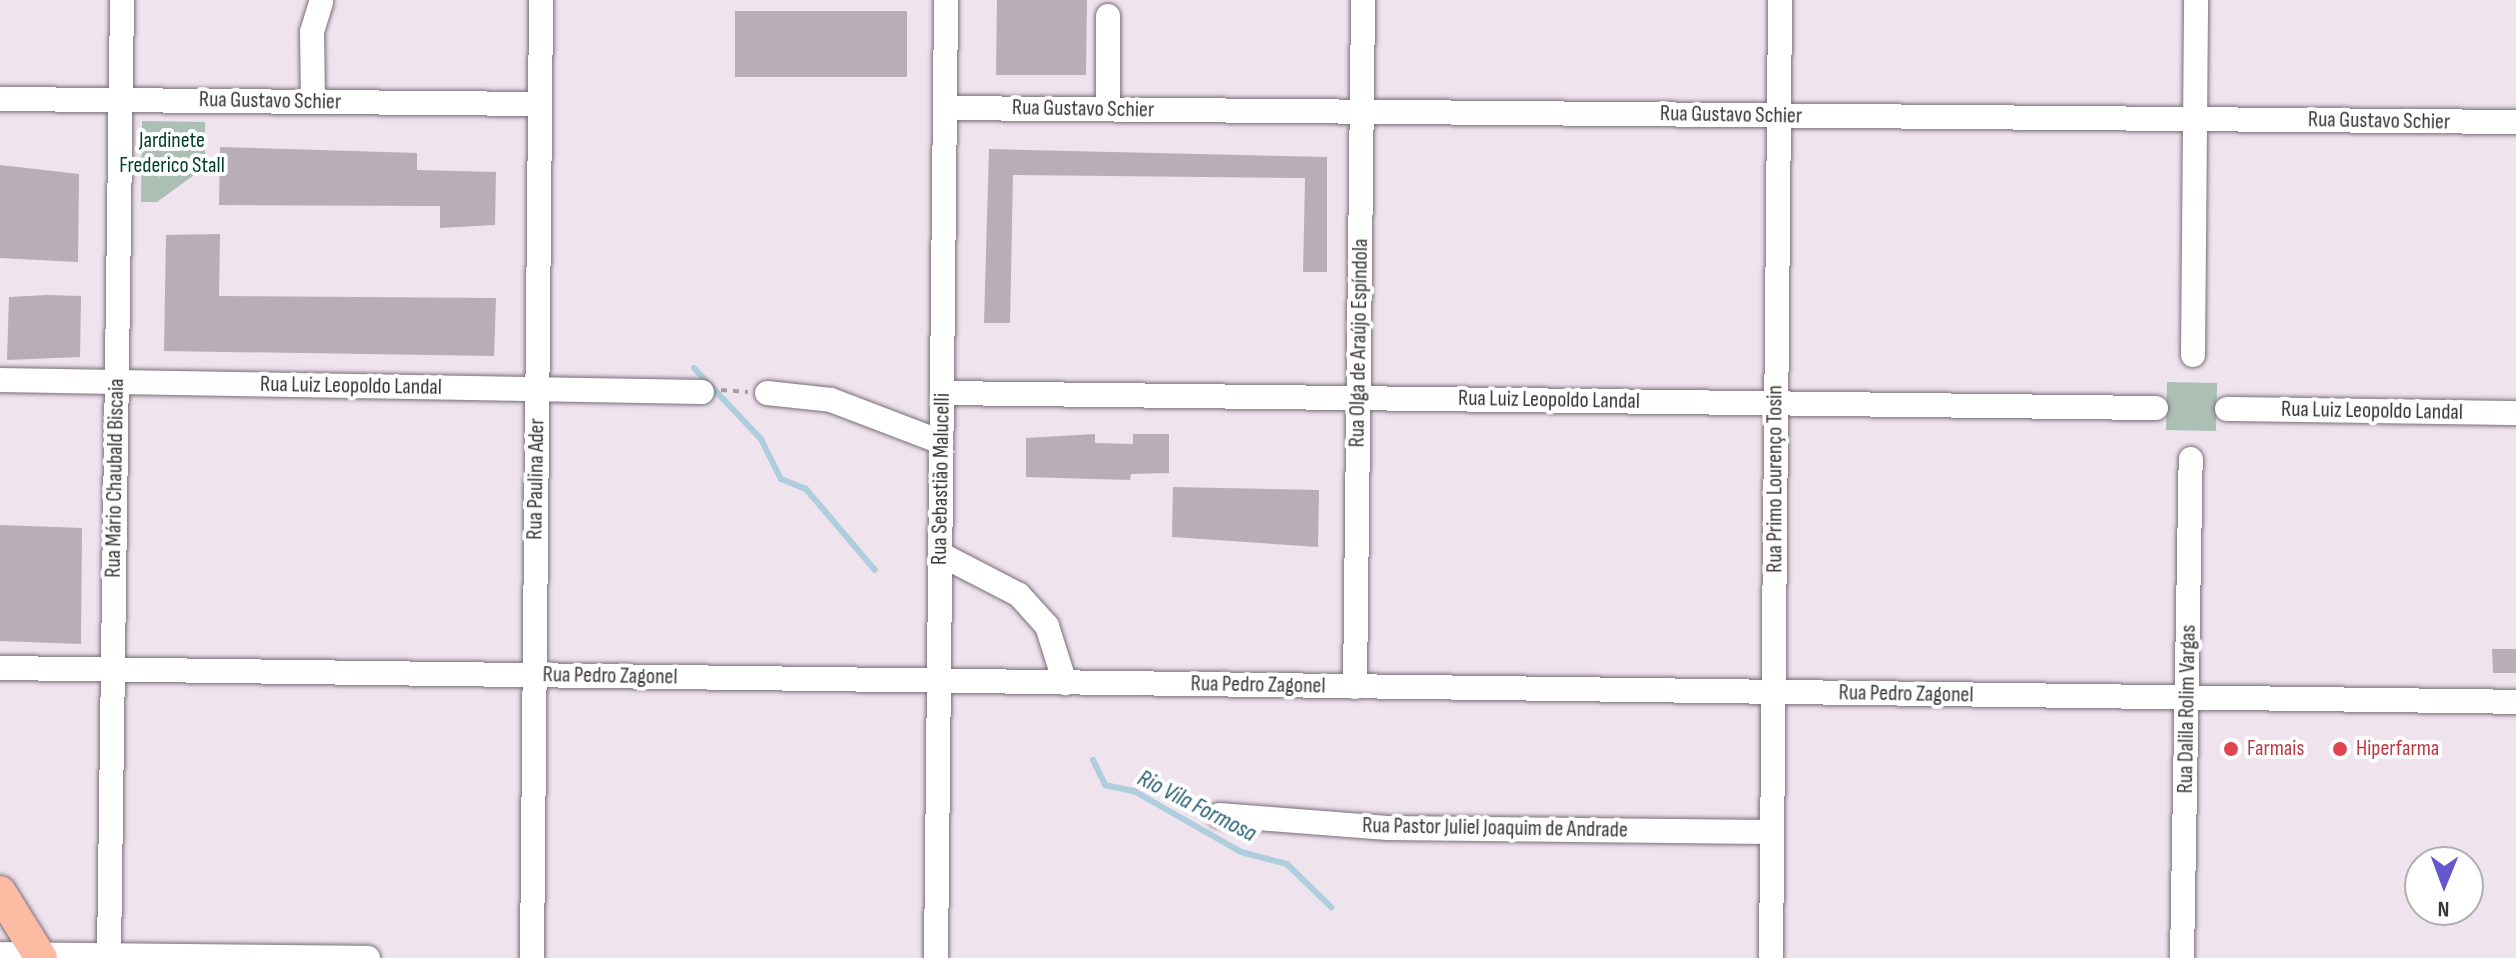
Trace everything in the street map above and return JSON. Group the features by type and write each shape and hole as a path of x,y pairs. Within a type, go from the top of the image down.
{"main road":[{"path":"0,892 40,956"}],"street":[{"name":"Rua Mário Chaubald Biscaia","path":"109,955 122,0"},
{"name":"Rua Paulina Ader","path":"532,958 541,0"},
{"name":"Rua Sebastião Malucelli","path":"936,958 946,0"},
{"name":"Rua Olga de Araújo Espíndola","path":"1355,687 1363,0"},
{"name":"Rua Primo Lourenço Tosin","path":"1771,958 1780,0"},
{"path":"2193,355 2196,0"},
{"path":"313,102 312,32 321,2"},
{"path":"1108,16 1108,109"},
{"name":"Rua Gustavo Schier","path":"0,99 540,104"},
{"name":"Rua Gustavo Schier","path":"945,108 2516,122"},
{"name":"Rua Luiz Leopoldo Landal","path":"0,380 711,391"},
{"path":"767,393 831,400 941,442"},
{"name":"Rua Luiz Leopoldo Landal","path":"942,393 2156,408"},
{"name":"Rua Luiz Leopoldo Landal","path":"2227,409 2516,413"},
{"name":"Rua Dalila Rolim Vargas","path":"2182,958 2191,459"},
{"path":"940,554 1019,595 1047,626 1065,683"},
{"name":"Rua Pedro Zagonel","path":"0,668 2516,702"},
{"name":"Rua Pastor Juliel Joaquim de Andrade","path":"1219,815 1388,828 1772,832"},
{"path":"0,954 368,958"}],"path":[{"path":"711,391 767,393"}],"green space":[{"name":"Jardinete Frederico Stall","path":"142,121 205,122 205,167 157,202 141,202"},
{"path":"2167,382 2217,383 2216,431 2166,430"}],"building":[{"path":"997,0 1087,0 1086,75 996,75"},
{"path":"735,11 907,11 907,77 735,77"},
{"path":"220,147 417,153 417,170 496,172 495,225 440,228 440,206 219,205"},
{"path":"989,149 1327,157 1327,272 1303,272 1305,178 1013,175 1010,323 984,323"},
{"path":"0,165 79,174 78,262 0,258"},
{"path":"220,234 219,296 496,298 494,356 164,351 166,235"},
{"path":"81,296 80,357 7,360 9,297"},
{"path":"1095,434 1095,443 1133,444 1133,434 1169,434 1169,473 1131,474 1130,480 1026,477 1026,438"},
{"path":"1173,487 1319,490 1318,547 1172,537"},
{"path":"0,525 82,528 81,644 0,641"},
{"path":"2492,649 2516,649 2516,673 2493,673"}],"waterway":[{"name":"Rio Vila Formosa","path":"694,368 761,439 781,479 806,489 875,570"},
{"name":"Rio Vila Formosa","path":"1093,760 1105,785 1134,791 1241,852 1287,864 1331,907"}],"place":[{"name":"Farmais","path":"2231,749"},
{"name":"Hiperfarma","path":"2340,749"}]}
